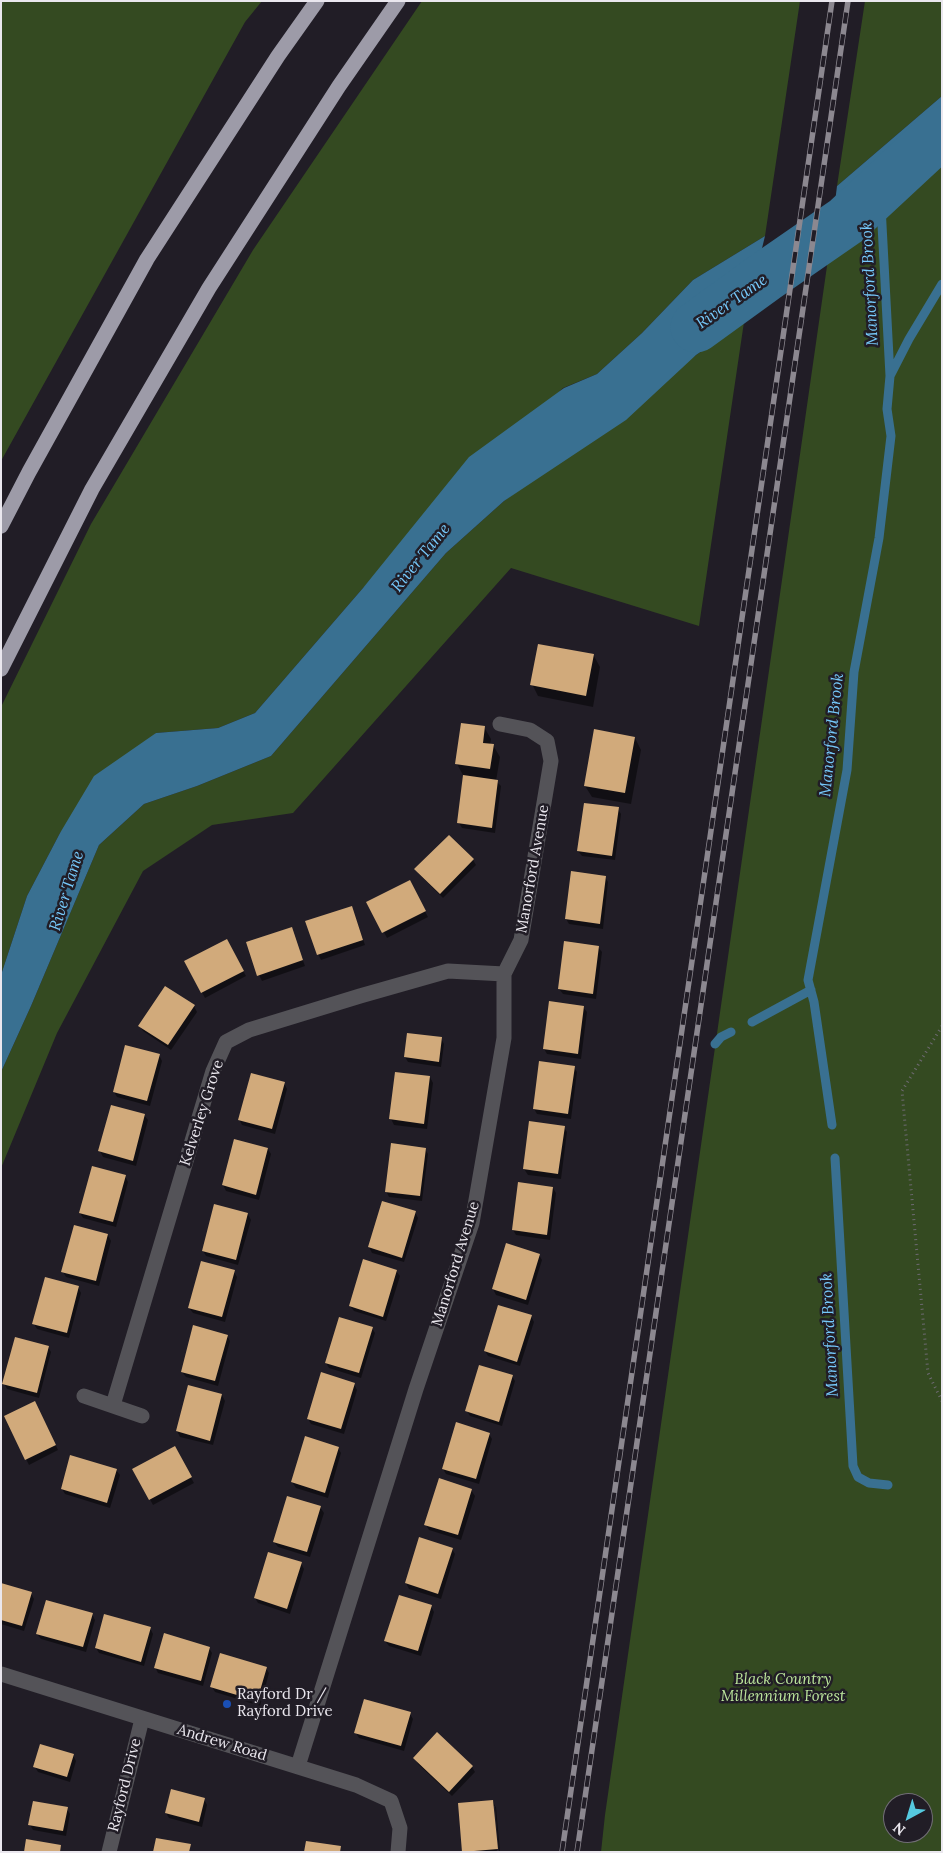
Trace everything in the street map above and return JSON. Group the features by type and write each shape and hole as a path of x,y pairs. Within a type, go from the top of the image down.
{"highway":[{"path":"1,526 147,259 278,56 317,1"},
{"path":"1,669 92,489 209,288 339,86 398,1"}],"street":[{"name":"Manorford Avenue","path":"298,1766 416,1389 472,1223 504,1038 504,974 520,940 551,761 548,741 530,730 500,724"},
{"name":"Kelverley Grove","path":"114,1406 213,1071 226,1042 249,1030 448,971 504,974"},
{"path":"84,1396 142,1416"},
{"name":"Andrew Road","path":"1,1674 356,1785 391,1801 400,1828 398,1852"},
{"name":"Rayford Drive","path":"109,1852 142,1719"}],"path":[{"path":"942,1026 902,1090 928,1373 942,1401"}],"green space":[{"path":"1,1 262,1 245,22 1,461"},
{"path":"422,1 800,1 765,236 693,280 642,333 597,374 563,388 363,588 255,713 218,728 156,733 60,833 27,896 1,975 1,707 91,524 253,250"},
{"path":"865,1 942,1 942,96 837,186"},
{"name":"Black Country Millennium Forest","path":"942,161 942,1852 601,1852 605,1815 828,259 893,209"},
{"path":"744,322 699,626 511,568 293,813 212,825 143,871 57,1033 1,1168 1,1072 99,845 144,804 197,786 271,756 446,553 504,501 696,355"}],"water":[{"path":"942,96 942,161 893,209 828,259 837,186"},
{"path":"765,236 744,322 696,355 626,420 504,501 446,553 271,756 197,786 144,804 99,845 1,1072 1,975 27,896 60,833 94,776 156,733 218,728 255,713 363,588 469,457 564,388 597,374 642,333 693,280"}],"building":[{"path":"538,644 594,654 586,696 530,685"},
{"path":"461,723 485,726 483,743 494,744 490,769 455,764"},
{"path":"594,729 635,737 625,793 584,786"},
{"path":"463,775 498,780 492,828 457,823"},
{"path":"584,803 619,807 612,856 577,851"},
{"path":"449,835 474,859 440,894 414,869"},
{"path":"571,871 606,876 600,924 565,919"},
{"path":"410,880 426,911 382,933 366,902"},
{"path":"352,906 363,940 317,955 305,921"},
{"path":"292,927 303,960 257,976 246,942"},
{"path":"227,939 244,971 201,993 184,961"},
{"path":"564,941 599,946 593,994 558,989"},
{"path":"165,986 195,1005 168,1045 138,1026"},
{"path":"549,1001 584,1006 578,1054 543,1049"},
{"path":"407,1033 442,1037 439,1062 404,1057"},
{"path":"125,1045 160,1054 147,1101 113,1092"},
{"path":"539,1061 575,1066 568,1114 533,1109"},
{"path":"395,1072 430,1076 424,1124 389,1119"},
{"path":"251,1073 285,1082 272,1129 238,1120"},
{"path":"111,1105 145,1114 133,1161 98,1151"},
{"path":"529,1121 565,1126 558,1174 523,1169"},
{"path":"234,1139 268,1148 256,1195 222,1185"},
{"path":"391,1143 426,1148 420,1196 385,1192"},
{"path":"92,1166 126,1175 113,1222 79,1213"},
{"path":"518,1182 553,1187 547,1235 512,1230"},
{"path":"382,1201 416,1211 402,1258 368,1247"},
{"path":"214,1204 248,1213 236,1260 202,1251"},
{"path":"74,1225 108,1234 96,1281 61,1272"},
{"path":"506,1243 540,1254 526,1300 492,1289"},
{"path":"363,1259 397,1270 383,1317 349,1306"},
{"path":"201,1261 235,1270 222,1317 188,1308"},
{"path":"45,1277 79,1286 67,1333 32,1324"},
{"path":"498,1305 532,1315 517,1362 484,1351"},
{"path":"339,1317 373,1327 359,1373 325,1363"},
{"path":"193,1325 228,1335 215,1381 181,1372"},
{"path":"15,1337 49,1346 37,1393 2,1384"},
{"path":"479,1365 513,1375 499,1422 465,1411"},
{"path":"321,1372 355,1383 341,1429 307,1419"},
{"path":"188,1385 222,1394 210,1441 176,1431"},
{"path":"35,1401 56,1445 25,1460 4,1416"},
{"path":"456,1422 490,1433 476,1479 442,1469"},
{"path":"305,1436 339,1447 325,1493 291,1482"},
{"path":"175,1446 192,1477 149,1500 132,1469"},
{"path":"70,1455 117,1469 107,1503 61,1489"},
{"path":"439,1478 472,1489 458,1535 424,1525"},
{"path":"287,1496 321,1506 307,1552 273,1542"},
{"path":"419,1537 453,1548 438,1594 405,1583"},
{"path":"268,1552 302,1562 287,1609 254,1598"},
{"path":"1,1583 32,1592 22,1626 1,1620"},
{"path":"399,1595 432,1605 418,1651 384,1641"},
{"path":"46,1600 93,1613 83,1647 36,1634"},
{"path":"104,1614 151,1627 141,1662 95,1648"},
{"path":"164,1633 210,1647 201,1681 154,1668"},
{"path":"220,1653 267,1667 257,1701 210,1687"},
{"path":"364,1699 411,1712 401,1746 354,1733"},
{"path":"437,1732 473,1766 449,1792 413,1758"},
{"path":"40,1744 74,1754 67,1777 33,1767"},
{"path":"171,1789 205,1798 199,1822 165,1813"},
{"path":"493,1800 498,1849 462,1852 458,1803"},
{"path":"33,1801 68,1807 63,1831 28,1825"},
{"path":"156,1838 191,1844 189,1852 153,1852"},
{"path":"26,1839 61,1845 60,1852 24,1852"},
{"path":"306,1841 341,1846 340,1852 304,1852"}],"waterway":[{"name":"River Tame","path":"696,327 846,221 942,132"},
{"name":"Manorford Brook","path":"881,206 890,376"},
{"name":"Manorford Brook","path":"832,1125 814,1002 808,980 847,770 854,672 879,538 891,436 887,409 890,376 909,339 942,284"},
{"path":"752,1022 811,990"},
{"path":"715,1044 721,1037 731,1032"},
{"name":"Manorford Brook","path":"835,1158 853,1466 858,1477 869,1483 888,1485"}],"railway":[{"path":"562,1852 832,1"},
{"path":"577,1852 848,1"}],"place":[{"name":"Rayford Dr / Rayford Drive","path":"227,1704"}]}
